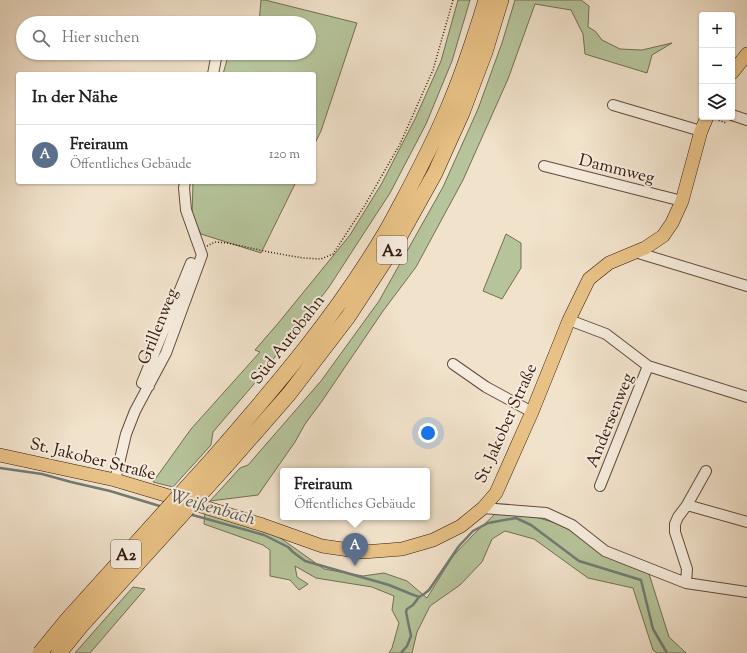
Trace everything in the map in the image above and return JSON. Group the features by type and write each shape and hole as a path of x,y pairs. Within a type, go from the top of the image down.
{"highway":[{"name":"Süd Autobahn","path":"59,653 220,461 277,384 307,347 360,273 383,237 421,168 438,132 472,45 486,0"},
{"name":"Süd Autobahn","path":"40,653 67,620 220,461 289,394 348,317 395,245 435,173 462,113 485,52 501,0"}],"main road":[{"path":"735,68 747,54"},
{"name":"St. Jakober Straße","path":"0,455 115,480 255,523 322,546 363,552 402,549 433,540 461,526 483,508 496,493 532,412 569,320 589,279 609,263 645,248 663,236 672,223 682,201 706,120"}],"street":[{"path":"213,72 216,60"},
{"path":"613,105 702,131"},
{"path":"735,116 747,120"},
{"name":"Dammweg","path":"544,166 682,201"},
{"path":"185,184 186,210 202,255"},
{"path":"635,252 746,284"},
{"name":"Grillenweg","path":"115,480 126,434 135,411 166,353 202,255"},
{"path":"149,386 142,383 191,263"},
{"path":"569,320 606,334 648,366 747,397"},
{"path":"453,364 486,387 532,412"},
{"name":"Andersenweg","path":"600,486 648,366"},
{"path":"686,584 687,569 675,532 675,524 678,517 688,505 706,471"},
{"path":"688,505 747,522"},
{"path":"483,508 546,513 572,525 605,550 686,584 747,592"}],"path":[{"path":"202,255 206,247 215,242 303,258 321,259 333,254 400,144 433,70 453,0"}],"green space":[{"path":"261,0 265,0 357,23 321,131 316,141 316,72 224,72 227,60 316,60 316,16 260,16"},
{"path":"458,0 470,0 452,61 426,124 390,193 329,287 254,384 213,432 211,445 173,487 153,482 191,429 260,352 255,350 350,235 382,183 415,119 441,61"},
{"path":"515,0 581,0 589,6 588,27 595,31 602,40 620,49 642,50 672,43 652,55 647,73 585,54 583,34 571,10 535,4 508,79 463,180 416,267 383,311 258,495 210,501 240,468 248,465 321,381 379,301 443,187 478,109 502,43"},
{"path":"193,184 295,184 261,253 201,234 192,216"},
{"path":"506,234 521,243 521,268 502,299 483,291"},
{"path":"205,510 279,537 324,569 363,576 384,573 407,581 427,598 453,556 495,514 526,514 565,526 604,556 649,574 669,637 686,653 657,653 653,650 633,588 588,578 534,539 505,531 492,539 482,562 460,585 430,606 417,632 412,653 389,653 392,648 399,623 392,610 394,596 372,587 316,578 295,566 297,577 308,584 299,590 290,580 270,576 270,550 263,545 204,524"},
{"path":"133,587 145,589 90,653 75,653"}],"waterway":[{"name":"Weißenbach","path":"0,468 42,474 110,491 163,507"},
{"name":"Weißenbach","path":"189,514 264,535 288,547 305,561 389,585 419,597 429,590 459,546 473,531 488,523 516,518 531,525 579,561 641,580 653,629 667,653"},
{"path":"401,653 407,646 411,636 406,612 407,609 413,605 419,597"}],"place":[{"name":"Freiraum","path":"355,566"}]}
